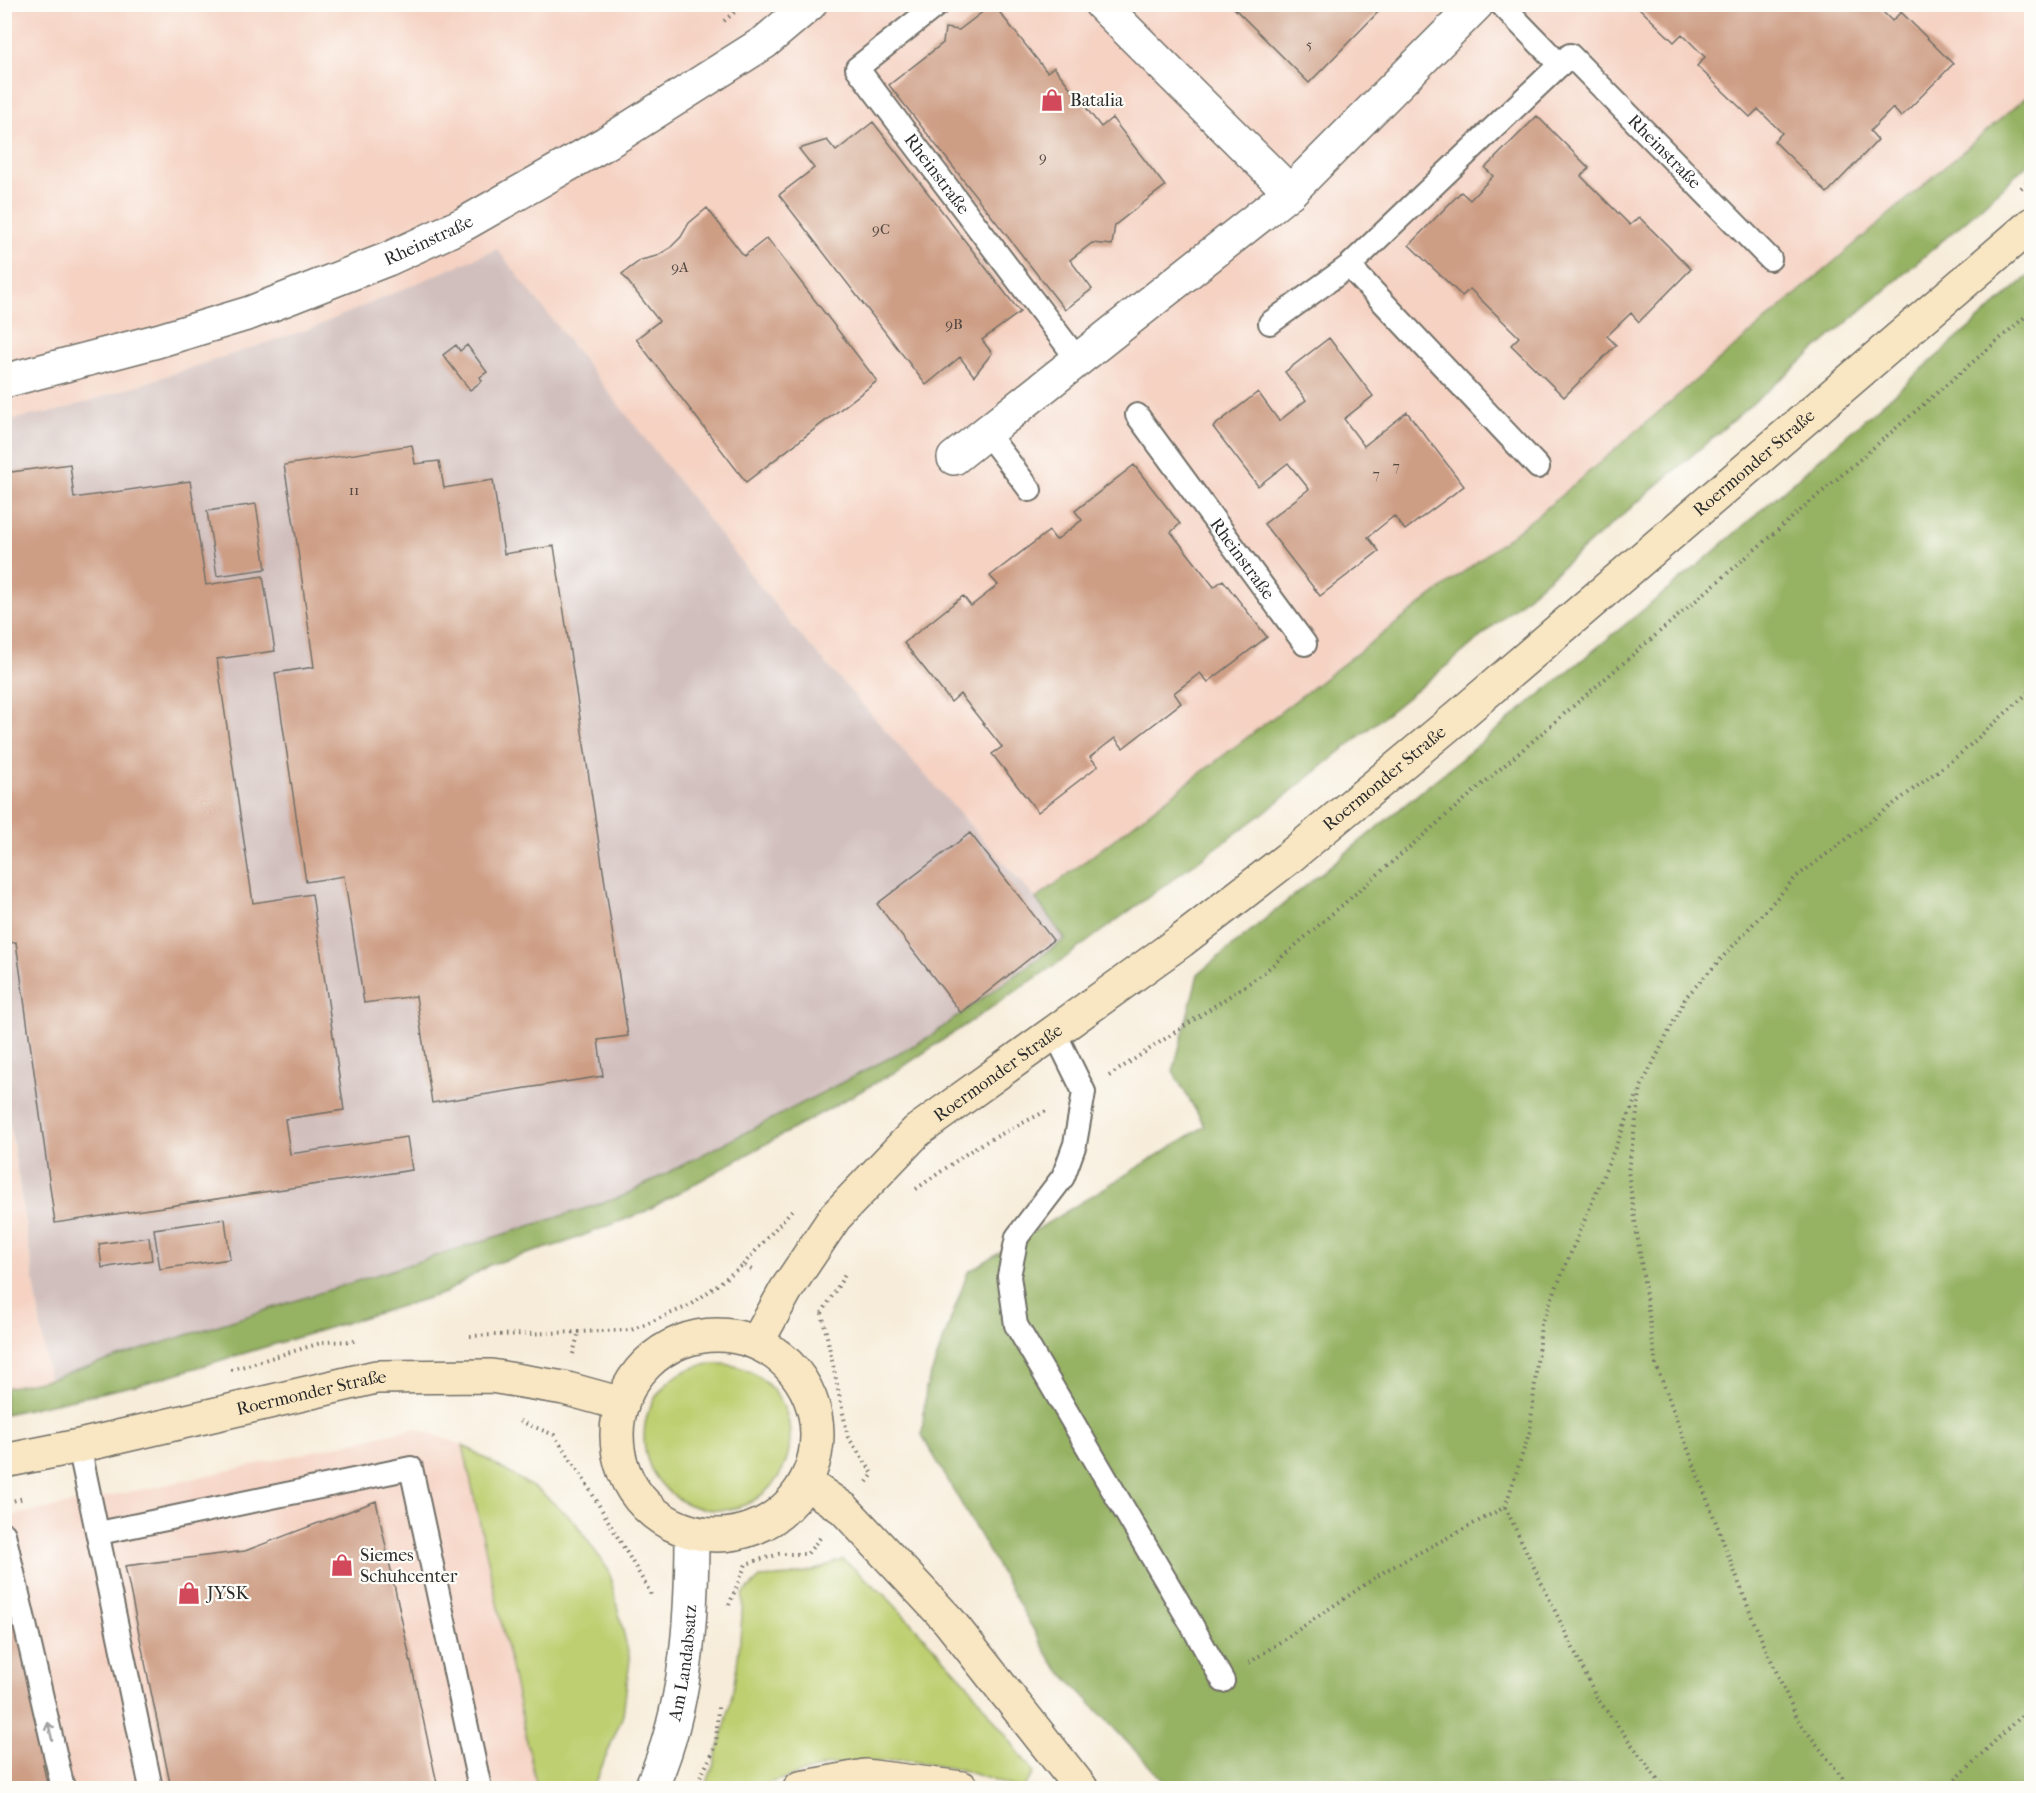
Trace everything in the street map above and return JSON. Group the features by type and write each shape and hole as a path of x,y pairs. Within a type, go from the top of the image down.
{"main road":[{"name":"Roermonder Straße","path":"757,1342 786,1290 835,1217 917,1131 1181,941 1260,880 1392,772 2031,224"},
{"path":"724,1335 757,1342 784,1360 805,1386 816,1417 816,1451 806,1483 785,1509 758,1527 725,1535 692,1533 662,1520 638,1497 622,1469 616,1436 622,1404 637,1374 661,1351 692,1338 724,1335"},
{"name":"Roermonder Straße","path":"4,1461 79,1446 376,1377 491,1376 564,1388 622,1404"},
{"path":"806,1483 844,1509 948,1621 1081,1788"},
{"path":"800,1788 865,1776 962,1788"}],"street":[{"name":"Rheinstraße","path":"4,381 157,341 250,313 388,259 464,224 606,143 765,42 810,4"},
{"path":"1101,4 1290,192"},
{"path":"954,458 1290,192 1477,4"},
{"name":"Am Landabsatz","path":"651,1788 661,1767 681,1695 692,1595 692,1533"}],"lane":[{"name":"Rheinstraße","path":"938,4 857,68 1078,360"},
{"path":"1270,323 1349,266 1560,65 1501,4"},
{"name":"Rheinstraße","path":"1560,65 1570,56 1770,259"},
{"path":"1349,266 1538,467"},
{"name":"Rheinstraße","path":"1137,415 1305,644"},
{"path":"986,432 1030,490"},
{"path":"1055,1033 1084,1092 1075,1143 1063,1177 1017,1237 1009,1276 1016,1325 1223,1681"},
{"path":"79,1446 99,1533 150,1788"},
{"path":"99,1533 411,1468 480,1788"},
{"path":"4,1534 63,1788"}],"path":[{"path":"722,23 744,4"},
{"path":"2015,193 2031,178"},
{"path":"913,1192 976,1147 1084,1092 1261,975 2031,311"},
{"path":"1223,1681 1386,1571 1505,1507 1530,1431 1541,1324 1641,1087 1686,997 1796,877 1959,755 2031,689"},
{"path":"1641,1087 1628,1171 1656,1365 1753,1620 1798,1720 1850,1788"},
{"path":"743,1265 798,1203"},
{"path":"822,1313 850,1265"},
{"path":"1505,1507 1597,1698 1664,1788"},
{"path":"1947,1788 2031,1705"}],"shaded area":[{"path":"5,5 2031,5 2031,93 1543,511 1036,899 785,618 497,250 312,328 62,410 5,421"},
{"path":"497,249 785,618 1036,899 1065,939 926,1039 621,1197 49,1379 5,1093 4,421 62,410 312,328"},
{"path":"4,1093 49,1379 5,1388 4,1388"},
{"path":"415,1428 463,1445 539,1788 5,1788 5,1517 165,1485"}],"green space":[{"path":"2031,93 2031,161 1970,217 1450,663 1268,810 1058,963 895,1072 644,1212 564,1243 489,1265 445,1293 145,1383 5,1414 5,1388 49,1379 621,1197 926,1039 1065,939 1036,899 1543,511"},
{"path":"2031,274 2031,1788 1170,1788 1052,1662 922,1435 926,1388 968,1272 1205,1126 1173,1072 1198,974 1703,561"},
{"path":"717,1364 745,1369 769,1385 785,1409 790,1437 785,1465 769,1489 745,1505 717,1510 689,1505 665,1489 649,1465 644,1437 649,1409 665,1385 689,1369"},
{"path":"463,1445 541,1492 575,1522 609,1571 630,1660 623,1715 593,1788 537,1788"},
{"path":"843,1559 885,1595 966,1682 1034,1773 1023,1788 1016,1788 962,1770 903,1760 828,1765 753,1788 705,1788 721,1741 732,1693 740,1644 743,1594 760,1578 790,1576 819,1569"}],"building":[{"path":"993,4 1047,72 1054,67 1101,127 1112,118 1165,186 1115,225 1112,245 1092,243 1070,260 1092,289 1065,310 889,85 943,43 945,28 959,30"},
{"path":"1230,4 1386,4 1309,83"},
{"path":"1635,4 1875,4 1892,21 1901,12 1953,64 1901,117 1893,108 1870,131 1878,140 1827,193 1774,141 1782,133 1758,109 1750,117 1697,66 1705,57 1682,34 1674,42"},
{"path":"4,106 13,128 4,131"},
{"path":"1537,116 1589,168 1581,176 1630,225 1639,217 1691,269 1639,322 1631,313 1607,336 1616,345 1564,397 1511,345 1519,337 1470,289 1462,296 1409,245 1461,192 1470,200 1493,176 1485,168"},
{"path":"873,122 1020,312 982,340 992,353 974,376 960,357 926,385 779,195 814,168 799,149 827,140 836,151"},
{"path":"707,208 744,256 767,238 877,381 746,482 636,339 659,321 622,274 641,260 657,256 670,248 681,237 689,223"},
{"path":"1329,338 1373,396 1344,419 1364,446 1407,412 1464,486 1405,530 1394,516 1368,537 1379,551 1320,596 1264,524 1309,489 1288,463 1258,486 1213,427 1258,392 1279,421 1306,400 1285,372"},
{"path":"456,345 460,351 467,345 487,372 480,377 482,381 470,390 443,355"},
{"path":"412,445 415,464 439,461 444,488 493,480 504,554 554,546 628,1036 598,1040 603,1076 432,1103 416,996 364,1003 344,876 306,882 275,673 314,667 284,465"},
{"path":"70,464 74,498 190,481 206,585 263,576 275,651 217,659 253,903 312,894 344,1110 285,1119 290,1154 407,1137 412,1170 55,1223 16,942 4,944 4,473"},
{"path":"1134,465 1180,524 1171,532 1214,587 1223,580 1267,637 1208,682 1200,673 1174,693 1181,703 1123,748 1115,738 1090,757 1098,766 1038,812 992,754 1002,747 960,694 951,702 904,643 963,596 971,606 998,585 990,576 1049,531 1056,540 1082,520 1075,511"},
{"path":"256,504 266,569 217,576 207,511"},
{"path":"970,833 1053,940 961,1013 877,904"},
{"path":"225,1219 230,1259 160,1269 154,1229"},
{"path":"149,1237 152,1260 102,1268 99,1244"},
{"path":"376,1501 438,1788 171,1788 125,1566 245,1551"},
{"path":"14,1612 50,1760 45,1760 46,1764 43,1764 48,1788 4,1788 4,1614"}],"place":[{"name":"Batalia","path":"1052,100"},
{"name":"Siemes Schuhcenter","path":"342,1565"},
{"name":"JYSK","path":"189,1593"}]}
